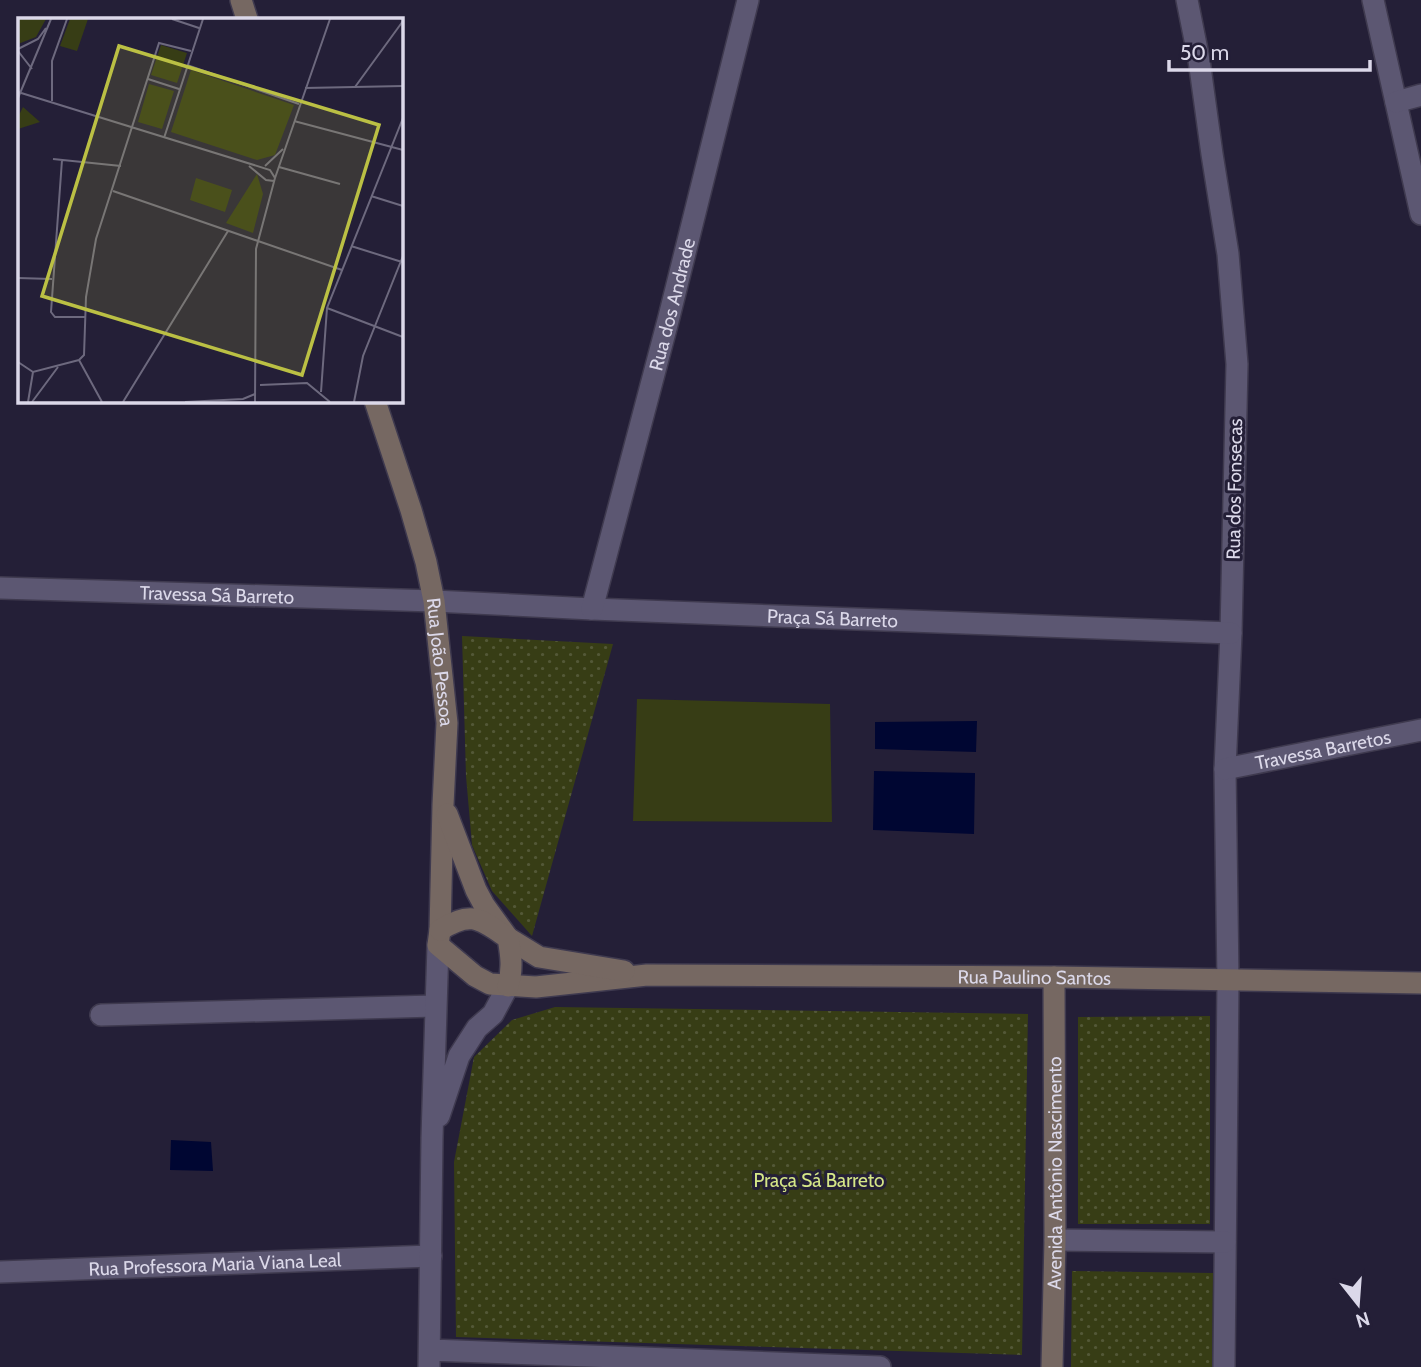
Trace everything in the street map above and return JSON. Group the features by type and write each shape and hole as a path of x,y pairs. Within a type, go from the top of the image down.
{"main road":[{"path":"241,0 247,18"},
{"name":"Rua João Pessoa","path":"374,402 411,510 434,601 447,723 439,937"},
{"name":"Rua Paulino Santos","path":"443,805 476,890 509,937 538,957 647,975"},
{"path":"439,937 453,922 472,918 481,920 509,937 512,959 508,986"},
{"name":"Rua Paulino Santos","path":"439,937 475,976 490,984 536,988 647,975 1054,977 1421,983"},
{"name":"Avenida Antônio Nascimento","path":"1052,1367 1055,1240 1054,977"}],"street":[{"name":"Rua dos Andrade","path":"592,609 748,0"},
{"name":"Rua dos Fonsecas","path":"1187,0 1199,60 1228,254 1237,364 1225,769 1228,981"},
{"path":"1373,0 1421,214"},
{"path":"1396,102 1421,95"},
{"name":"Travessa Sá Barreto","path":"0,588 434,601"},
{"name":"Praça Sá Barreto","path":"434,601 1231,633"},
{"name":"Travessa Barretos","path":"1225,769 1421,730"},
{"path":"439,937 435,1006 429,1359 880,1367"},
{"path":"1224,1367 1228,981"},
{"path":"432,1138 459,1056 477,1028 488,1020 508,986"},
{"path":"102,1015 435,1006"},
{"path":"1055,1240 1225,1242"},
{"name":"Rua Professora Maria Viana Leal","path":"0,1272 431,1256"}],"green space":[{"path":"462,636 613,644 532,936 492,891 472,845 466,776"},
{"path":"637,699 830,704 832,822 633,821"},
{"name":"Praça Sá Barreto","path":"555,1007 1028,1014 1022,1355 456,1337 454,1162 474,1057 512,1020"},
{"path":"1210,1016 1210,1224 1078,1224 1078,1017"},
{"path":"1072,1271 1213,1273 1212,1367 1071,1367"}],"water":[{"path":"977,721 976,752 875,749 875,722"},
{"path":"874,771 975,773 974,834 873,830"},
{"path":"171,1140 211,1142 213,1171 170,1170"}]}
